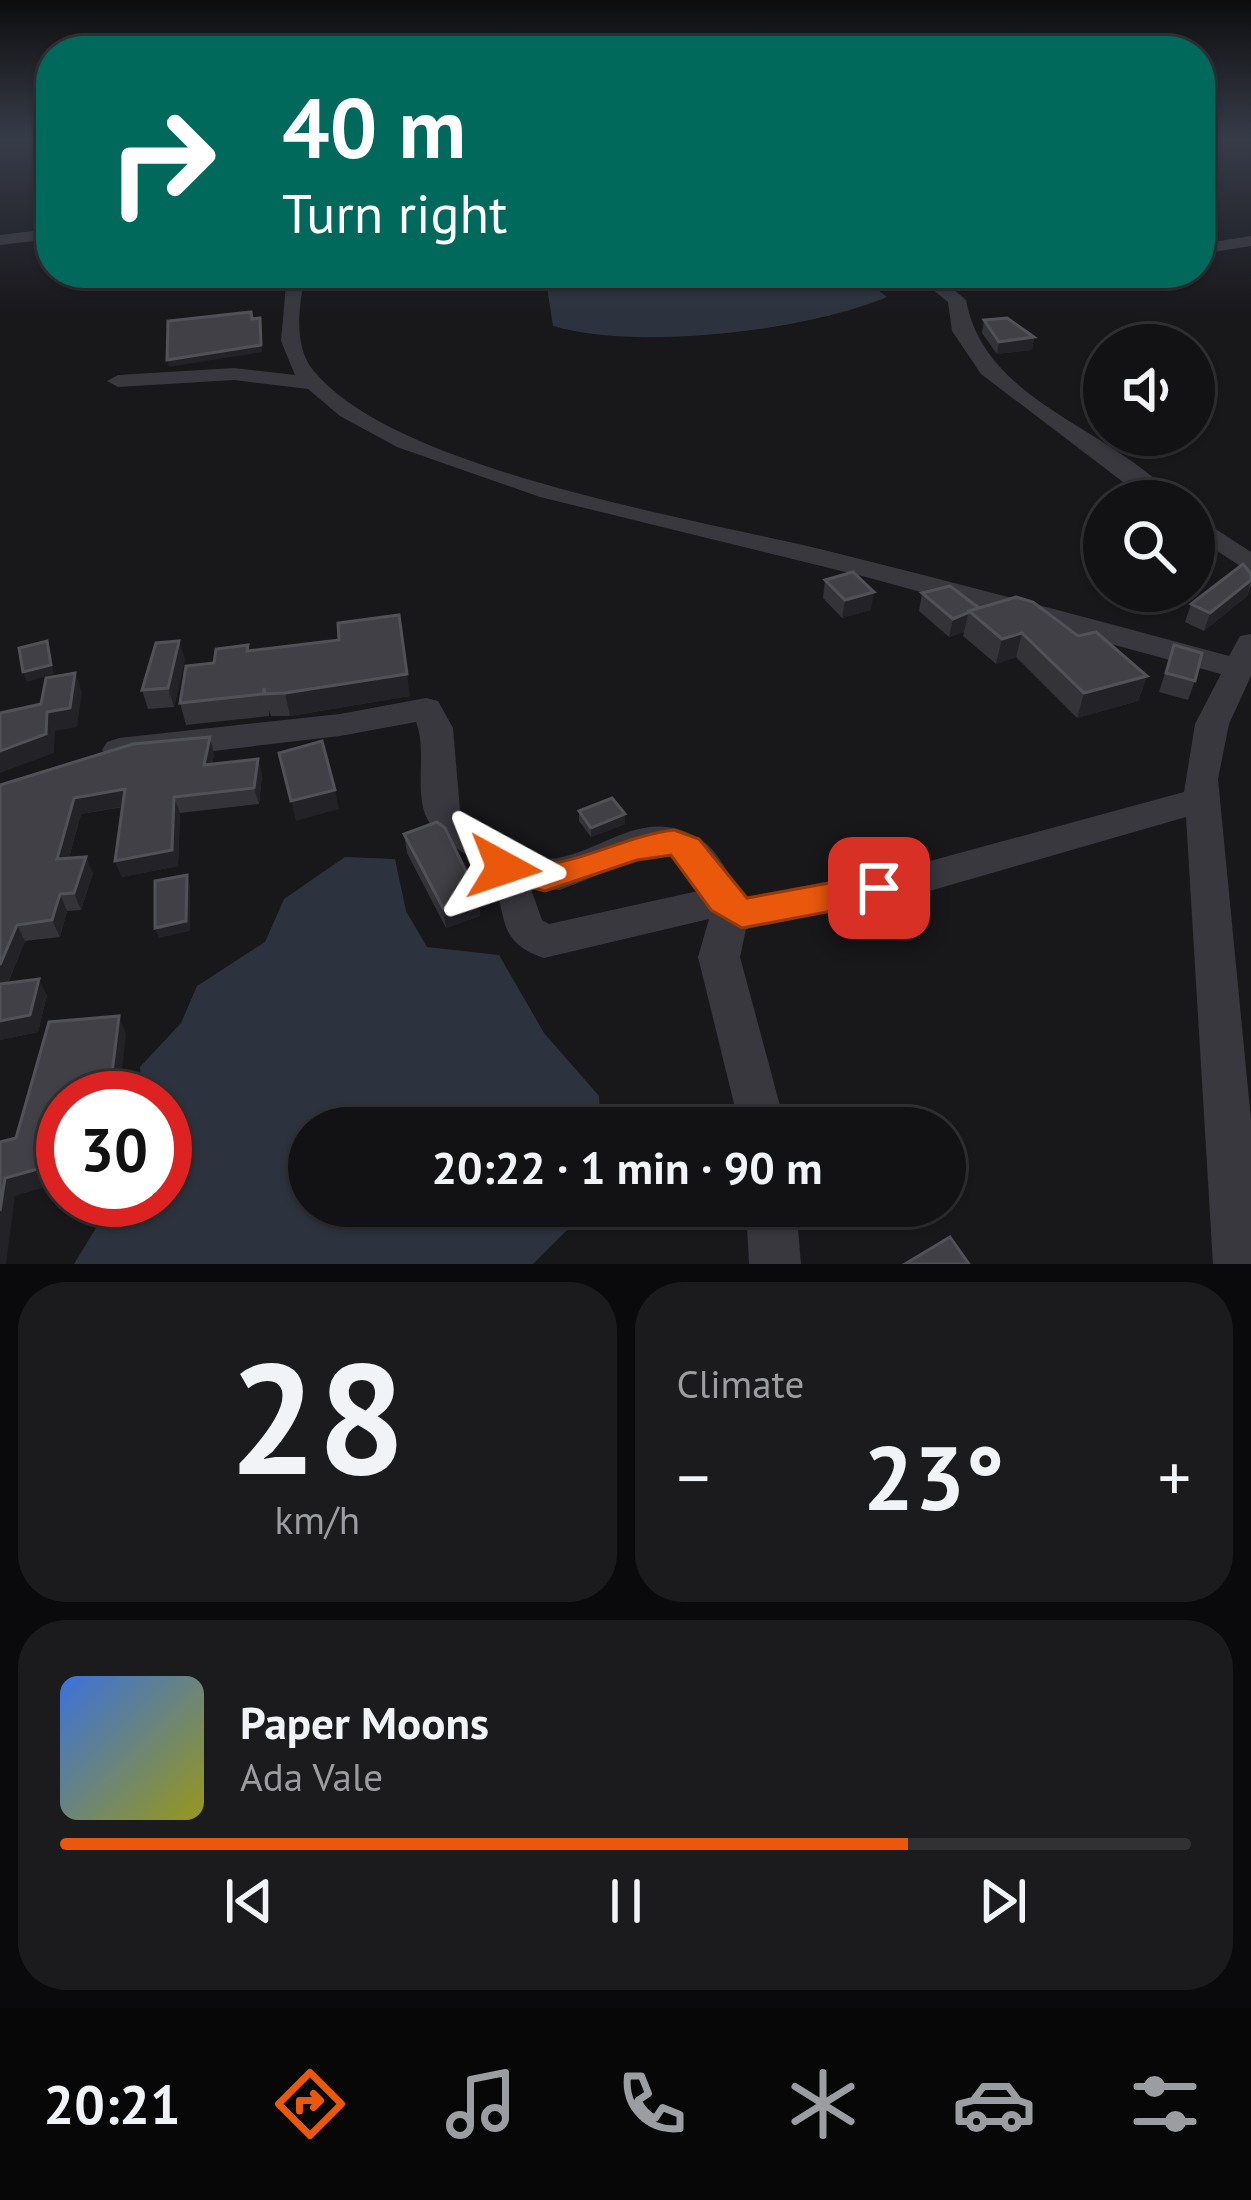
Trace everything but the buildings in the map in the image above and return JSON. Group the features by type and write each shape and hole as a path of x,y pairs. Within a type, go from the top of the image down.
{"street":[{"path":"0,239 36,235"},
{"path":"1215,247 1251,241"},
{"path":"294,288 288,323 297,363 312,382 376,428 470,466 1242,657 1212,724 1200,800 1239,1264"},
{"path":"942,288 957,300 962,331 988,370 1136,480"},
{"path":"118,381 234,374 312,382"},
{"path":"1215,538 1251,565"},
{"path":"79,764 136,745 291,731 426,709 436,728 442,811 504,868 526,930 544,942 728,905 757,914 919,879 1200,800"},
{"path":"504,868 545,878 635,848 674,842 696,859 728,905 719,957 758,1107"},
{"path":"772,1227 775,1264"}],"shaded area":[{"path":"547,288 875,288 887,297 813,319 722,334 630,337 553,326"},
{"path":"345,857 395,859 406,911 427,947 499,955 544,1033 599,1096 599,1107 288,1107 288,1227 570,1227 533,1264 74,1264 97,1227 192,1227 192,1071 140,1071 140,1067 181,1023 197,986 265,942 284,899"}],"route":[{"path":"504,868 545,878 656,842 674,842 687,848 731,909 742,914 879,888"}]}
